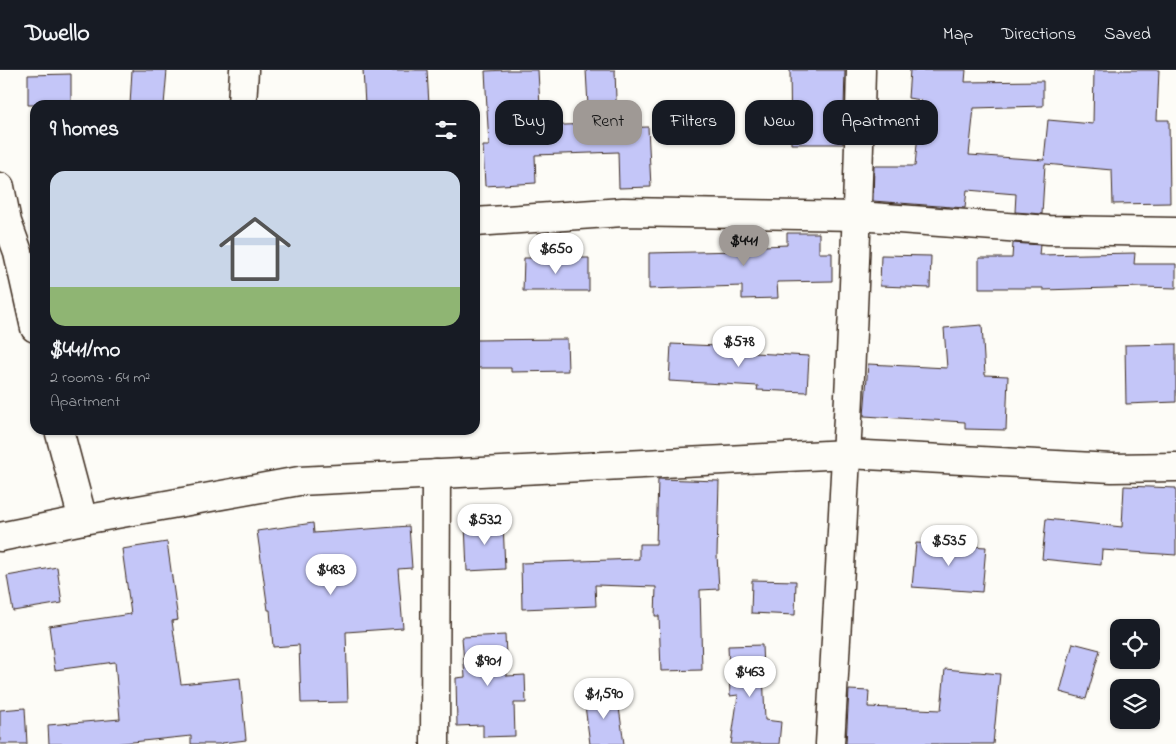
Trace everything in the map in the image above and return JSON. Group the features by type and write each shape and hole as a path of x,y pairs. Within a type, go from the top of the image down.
{"street":[{"path":"242,100 244,70"},
{"path":"830,744 847,454 858,216 861,70"},
{"path":"0,187 7,222 27,251 30,280"},
{"path":"480,222 623,212 858,216 1049,230 1176,232"},
{"path":"60,435 84,520"},
{"path":"0,536 299,481 847,454 1112,468 1176,467"},
{"path":"435,744 436,474"}],"building":[{"path":"132,70 167,70 164,100 130,100"},
{"path":"363,70 427,70 429,100 365,100"},
{"path":"538,70 540,100 495,100 495,145 563,145 563,125 573,125 573,145 642,145 642,127 648,127 651,187 619,188 618,152 535,155 536,183 485,186 483,146 489,146 485,71"},
{"path":"586,70 615,70 616,100 588,100"},
{"path":"790,70 845,70 844,100 823,100 823,144 813,144 813,100 790,100"},
{"path":"910,70 966,70 965,82 1043,81 1043,106 974,108 969,155 1044,160 1048,120 1093,124 1094,70 1159,70 1157,120 1169,120 1170,203 1113,204 1112,170 1045,164 1042,214 1015,212 1016,194 967,190 965,208 873,201 874,166 915,166 917,145 938,145 938,100 908,98"},
{"path":"71,74 71,100 30,100 30,105 28,105 28,75"},
{"path":"787,233 819,233 819,253 832,253 832,281 777,282 778,298 742,299 742,286 649,289 649,253 741,251 741,247 787,245"},
{"path":"1013,243 1040,245 1039,255 1135,253 1134,264 1176,264 1176,288 1142,287 1043,290 1043,288 979,288 979,258 1012,258"},
{"path":"881,255 931,256 930,288 880,286"},
{"path":"524,258 589,258 589,291 523,291"},
{"path":"982,325 985,375 1008,376 1006,430 965,429 965,422 864,416 868,364 947,368 944,328"},
{"path":"567,339 568,371 511,372 511,368 480,368 480,340"},
{"path":"671,344 718,346 717,351 809,356 807,392 757,390 758,386 669,381"},
{"path":"1176,344 1176,402 1126,404 1125,345"},
{"path":"658,479 719,481 717,555 719,589 700,590 702,670 661,671 659,616 655,616 656,587 595,585 596,606 522,609 521,563 639,559 639,544 656,544"},
{"path":"1124,486 1176,488 1176,555 1102,550 1101,565 1042,559 1046,519 1122,527"},
{"path":"503,522 505,569 467,571 465,524"},
{"path":"313,523 314,533 409,526 412,568 398,569 403,628 346,632 348,702 301,703 299,645 273,647 270,610 268,610 257,531"},
{"path":"167,542 178,620 172,621 181,684 240,678 246,740 222,744 191,744 191,736 113,744 49,744 48,725 120,719 115,662 55,670 49,626 131,614 122,549"},
{"path":"916,543 986,547 982,592 912,587"},
{"path":"57,567 62,603 13,611 7,576"},
{"path":"752,580 796,581 795,615 751,613"},
{"path":"505,635 507,676 525,675 526,703 514,703 515,736 483,737 483,725 457,726 456,678 465,677 462,637"},
{"path":"1073,643 1100,650 1086,699 1060,692"},
{"path":"762,645 765,720 781,722 779,744 731,744 738,695 730,696 728,646"},
{"path":"945,669 1000,674 993,744 846,744 849,690 869,691 868,707 941,710"},
{"path":"617,693 624,744 590,744 584,698"},
{"path":"25,708 27,744 0,744 0,710"}]}
